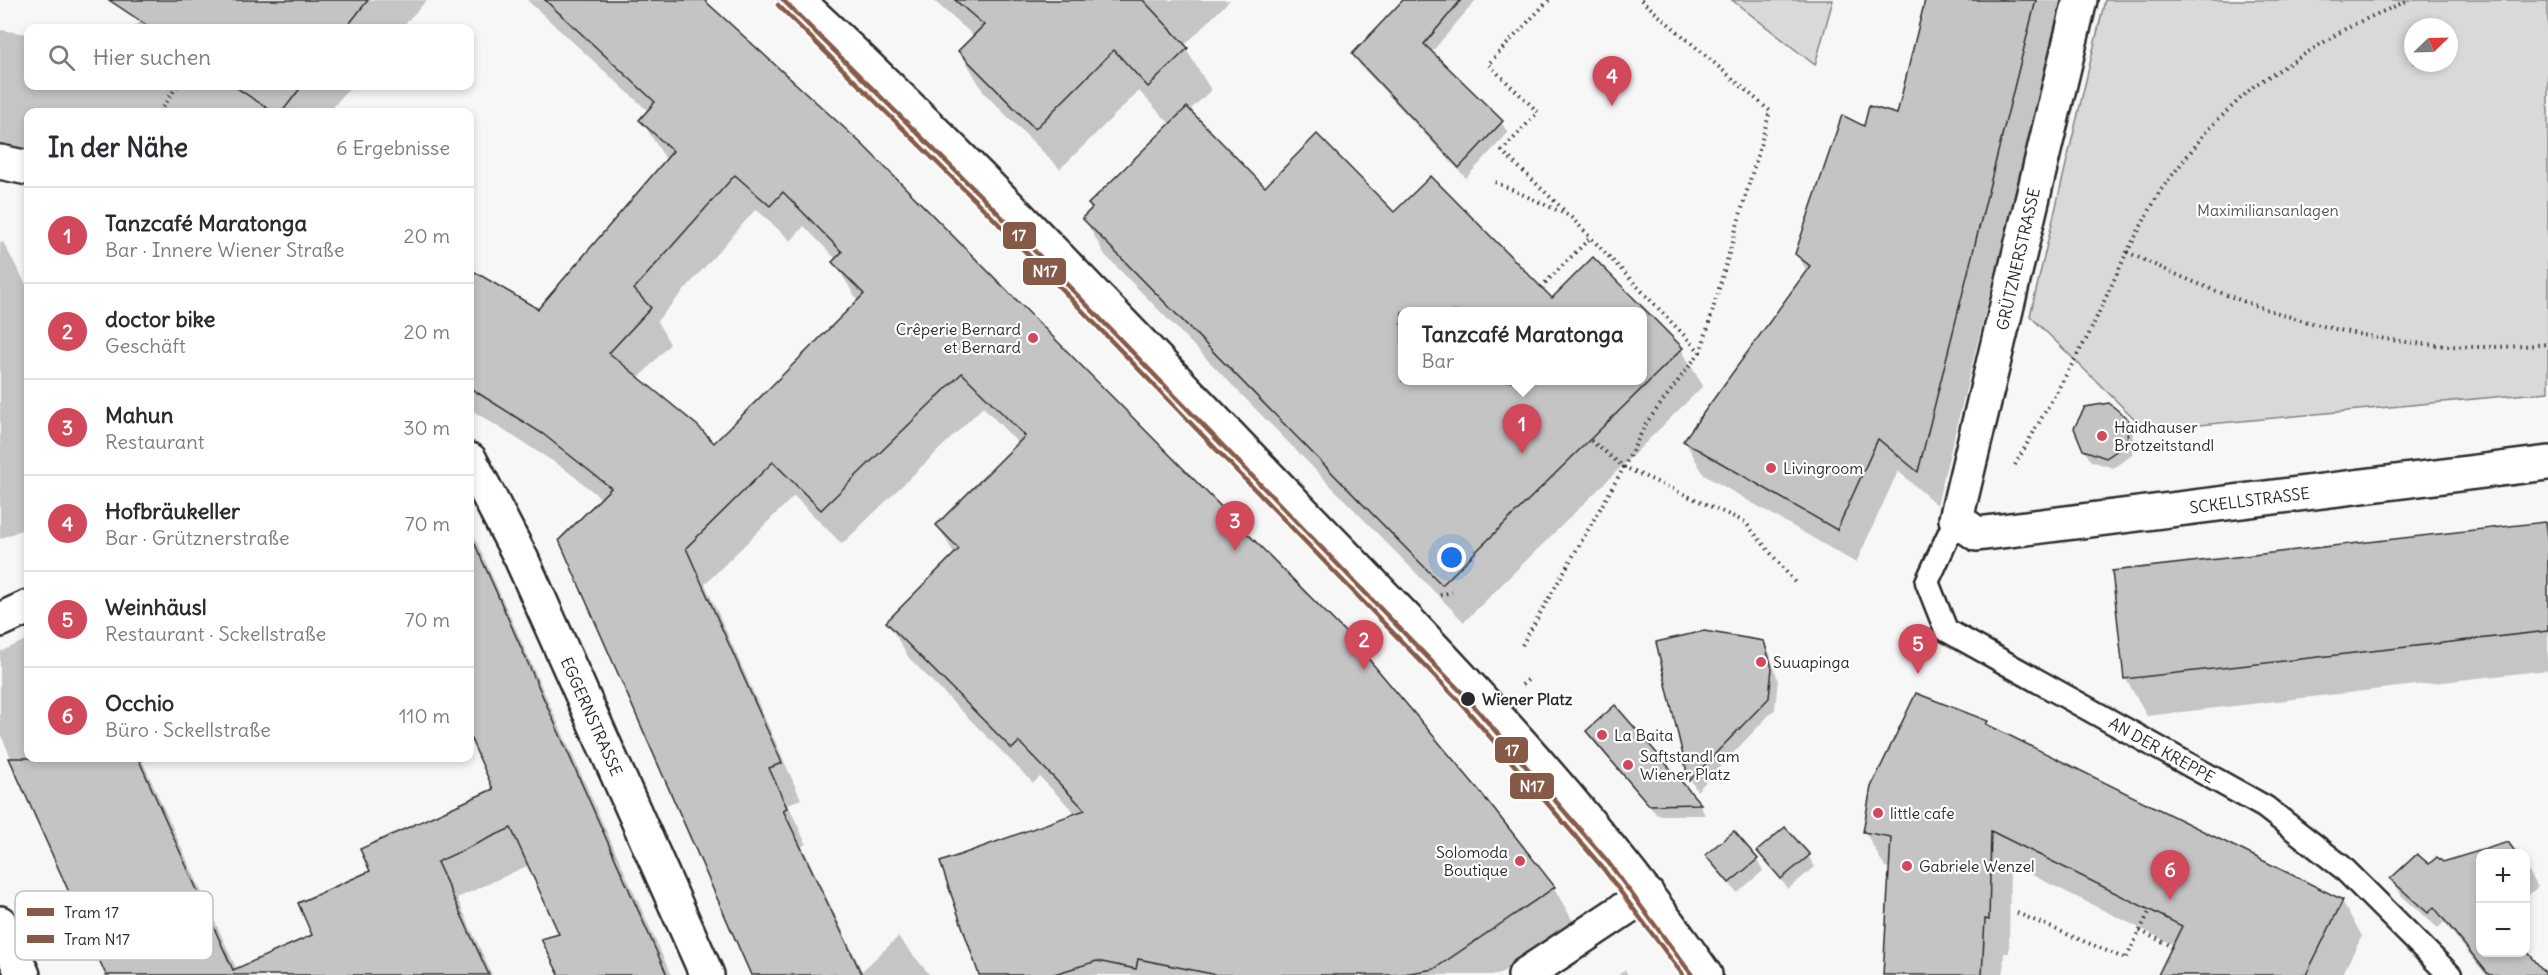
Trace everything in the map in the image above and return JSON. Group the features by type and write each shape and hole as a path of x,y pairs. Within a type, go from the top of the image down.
{"street":[{"path":"797,0 1038,237 1474,689 1647,894 1705,975"},
{"name":"GRÜTZNERSTRASSE","path":"1956,519 2080,0"},
{"path":"0,162 24,167"},
{"name":"SCKELLSTRASSE","path":"1956,519 1977,534 2548,463"},
{"name":"EGGERNSTRASSE","path":"474,468 521,558 707,975"},
{"path":"0,620 24,609"},
{"path":"1525,975 1647,894"},
{"path":"0,923 15,957"},
{"path":"16,960 23,975"}],"lane":[{"name":"AN DER KREPPE","path":"1956,519 1927,582 1947,630 2265,807 2342,867 2450,975"}],"path":[{"path":"1549,0 1488,64 1538,112 1502,151 1591,237 1700,352"},
{"path":"1522,645 1647,422 1700,352 1770,111 1641,0"},
{"path":"2011,471 2088,336 2127,252 2160,191 2209,128 2255,85 2350,26 2409,0"},
{"path":"162,108 174,90"},
{"path":"1495,182 1570,216"},
{"path":"1541,287 1591,237"},
{"path":"2127,252 2253,307 2335,329 2432,347 2548,344"},
{"path":"1590,440 1624,466 1745,522 1797,585"},
{"path":"2017,913 2126,959 2150,910"},
{"path":"2140,931 2172,946"}],"green space":[{"path":"1732,0 1833,0 1815,65"},
{"name":"Maximiliansanlagen","path":"2105,0 2548,0 2548,392 2146,430 2030,316"}],"building":[{"path":"109,0 368,0 349,24 145,24"},
{"path":"545,0 704,0 862,144 1350,637 1478,789 1555,887 1434,969 1398,975 1217,975 1138,959 1136,969 1097,961 1051,975 979,975 940,862 1085,810 1019,742 1012,749 886,622 959,549 936,525 1025,436 962,373 821,510 773,462 686,548 782,763 769,768 787,808 783,810 862,975 751,975 559,540 611,488 543,434 474,391 474,271 538,309 673,151 639,120 655,102","holes":["735,175 770,206 783,192 842,252 832,262 864,294 714,443 698,426 609,353 651,308 634,289"]},
{"path":"955,0 1143,0 1188,48 1148,87 1114,50 1035,129 958,51 984,25"},
{"path":"1403,0 1461,0 1424,44 1503,121 1459,168 1352,54"},
{"path":"1925,0 2036,0 1918,472 1878,439 1837,530 1683,441 1810,266 1795,254 1842,115 1864,126 1869,106 1897,114"},
{"path":"240,90 299,90 285,108 267,108"},
{"path":"1187,107 1265,187 1317,134 1394,212 1431,176 1552,298 1593,257 1642,307 1398,307 1398,385 1645,385 1442,585 1082,218 1092,208 1088,204"},
{"path":"1647,312 1683,348 1647,383"},
{"name":"Haidhauser Brotzeitstandl","path":"2109,403 2128,419 2127,444 2106,458 2083,450 2074,428 2085,407"},
{"path":"2545,522 2548,545 2548,631 2124,679 2112,571"},
{"path":"474,542 667,975 559,975 541,939 559,934 511,828 437,862 489,975 106,975 99,960 213,960 213,925 233,970 312,935 298,903 370,871 360,849 493,789 474,746"},
{"path":"1704,631 1764,641 1772,668 1769,698 1689,781 1656,642"},
{"path":"1916,693 1988,721 1986,724 2343,900 2306,975 2158,975 2182,926 1991,831 1989,920 1985,919 1982,975 1883,975 1891,837 1863,832 1871,787"},
{"path":"1615,705 1701,804 1649,805 1586,731"},
{"path":"9,758 24,758 24,762 140,762 198,891 68,891"},
{"path":"1785,827 1810,855 1781,879 1757,851"},
{"path":"1734,831 1758,859 1729,883 1705,855"},
{"path":"2508,842 2513,849 2485,849"},
{"path":"2476,852 2476,957 2530,957 2530,955 2547,975 2489,975 2434,907 2428,913 2390,879 2417,854 2429,864 2437,857 2443,862"}],"tram line":[{"name":"17","path":"783,0 995,210 1466,697 1608,862 1692,975"},
{"name":"N17","path":"778,5 990,215 1460,702 1602,867 1683,975"}],"place":[{"name":"Hofbräukeller","path":"1612,106"},
{"name":"Crêperie Bernard et Bernard","path":"1033,338"},
{"name":"Haidhauser Brotzeitstandl","path":"2102,436"},
{"name":"Tanzcafé Maratonga","path":"1522,454"},
{"name":"Livingroom","path":"1771,468"},
{"name":"Mahun","path":"1235,551"},
{"name":"Suuapinga","path":"1761,662"},
{"name":"doctor bike","path":"1364,670"},
{"name":"Weinhäusl","path":"1918,674"},
{"name":"Wiener Platz","path":"1468,699"},
{"name":"La Baita","path":"1602,735"},
{"name":"Saftstandl am Wiener Platz","path":"1628,765"},
{"name":"little cafe","path":"1878,813"},
{"name":"Solomoda Boutique","path":"1520,861"},
{"name":"Gabriele Wenzel","path":"1907,866"},
{"name":"Occhio","path":"2170,900"}]}
